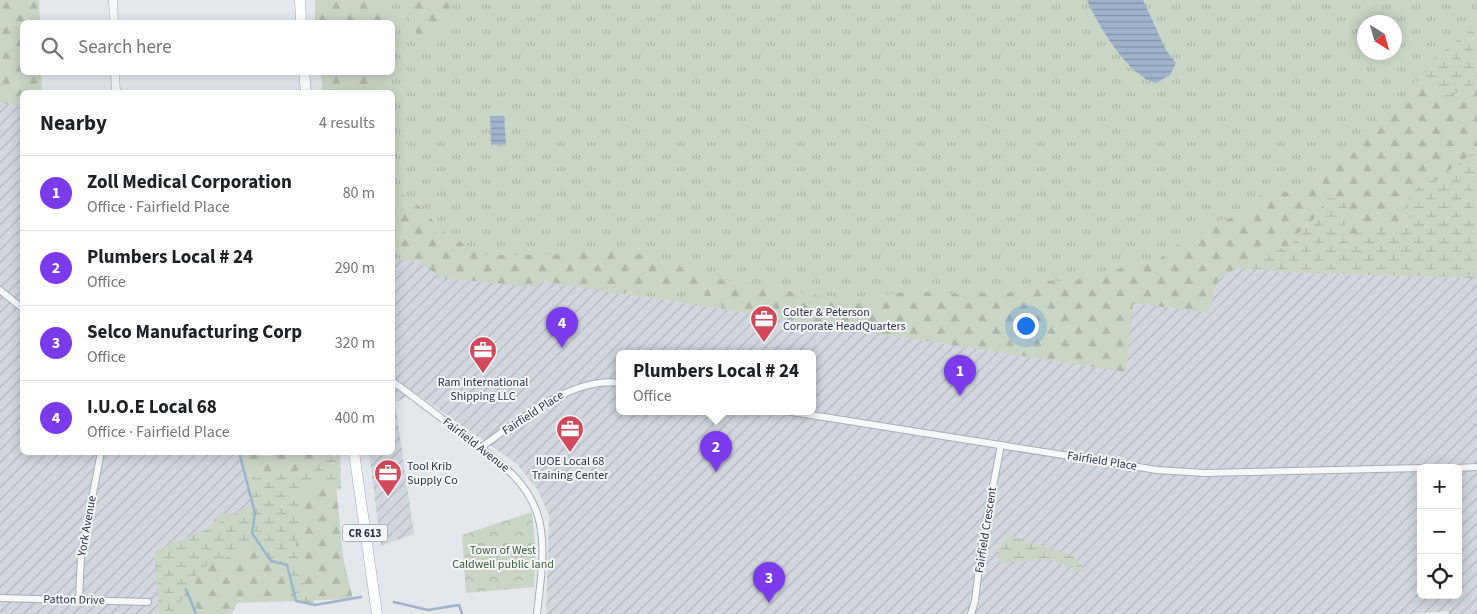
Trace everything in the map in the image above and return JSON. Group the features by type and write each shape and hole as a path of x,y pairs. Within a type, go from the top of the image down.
{"main road":[{"path":"300,0 300,20"},
{"path":"304,75 306,90"},
{"name":"CR 613","path":"354,455 377,614"}],"street":[{"path":"114,0 114,20"},
{"path":"115,75 116,90"},
{"path":"0,290 20,306"},
{"name":"Fairfield Avenue","path":"395,383 501,462 518,479 538,516 542,559 537,614"},
{"name":"Fairfield Place","path":"480,448 569,390 588,384 616,383"},
{"name":"Fairfield Place","path":"811,415 1156,470 1199,472 1417,468"},
{"name":"Fairfield Crescent","path":"971,614 975,601 982,543 1001,445"},
{"name":"York Avenue","path":"79,600 81,555 100,455"},
{"path":"1462,468 1477,467"},
{"name":"Patton Drive","path":"0,598 148,602"}],"shaded area":[{"path":"0,103 20,106 20,455 247,455 263,497 207,535 154,551 159,614 0,614"},
{"path":"395,258 1126,372 1135,279 1218,279 1239,268 1304,273 1477,278 1477,614 1449,614 1448,611 1409,614 546,614 549,515 537,489 517,464 414,392 395,403"},
{"path":"395,403 414,534 381,546 369,455 395,455"}],"green space":[{"path":"0,0 39,0 40,20 20,20 20,75 41,75 42,90 20,90 20,106 0,103"},
{"path":"315,0 1477,0 1477,278 1304,273 1239,268 1218,279 1136,279 1126,372 395,258 395,90 323,90 321,75 395,75 395,20 315,20"},
{"path":"315,0 382,0 392,20 315,20"},
{"path":"402,0 453,0 437,38 417,35"},
{"path":"1477,25 1477,86 1447,95 1441,94 1425,84 1429,66 1434,58"},
{"path":"1429,66 1425,84 1477,86 1477,150 1436,180 1406,208 1410,214 1407,221 1389,231 1372,227 1352,238 1343,239 1328,198 1310,224 1297,234 1292,246 1262,253 1218,279 1209,313 1133,303 1126,372 721,309 722,300 678,289 636,288 621,294 541,281 536,287 442,278 395,247 395,190 416,203 447,235 485,255 554,255 577,245 631,252 715,278 865,304 889,294 914,291 961,294 1018,293 1032,281 1068,281 1099,276 1129,265 1156,262 1178,244 1210,223 1242,215 1267,188 1295,194 1371,137"},
{"path":"321,75 375,75 377,90 323,90"},
{"path":"1477,150 1477,278 1304,273 1239,268 1262,253 1292,246 1297,234 1310,224 1328,198 1343,199 1347,207 1343,239 1352,238 1362,229 1372,227 1389,231 1407,221 1410,214 1408,202 1414,191 1430,181 1436,180"},
{"path":"240,455 333,455 343,557 353,599 237,603 232,614 159,614 154,551 206,530 221,513 255,513"},
{"path":"340,455 341,490 334,488 325,481 311,484 298,499 300,521 295,550 315,605 296,601 287,565 271,561 259,543 203,568 191,582 175,610 171,614 165,614 165,605 158,602 156,555 170,544 206,530 253,503 247,480 292,472"},
{"name":"Town of West Caldwell public land","path":"532,512 536,555 534,587 466,593 462,535"},
{"path":"1008,535 1074,556 1087,574 1050,559 999,563 998,549"}],"water":[{"path":"1087,0 1143,0 1166,50 1176,63 1170,75 1156,83 1135,71 1106,35"},
{"path":"490,116 504,116 506,144 491,145"}],"waterway":[{"path":"240,455 255,513 252,533 271,561 287,565 296,601 315,605 361,597"},
{"path":"186,589 196,614"},
{"path":"394,602 428,610 459,605 462,614"}],"place":[{"name":"Colter & Peterson Corporate HeadQuarters","path":"764,343"},
{"name":"I.U.O.E Local 68","path":"562,348"},
{"name":"Ram International Shipping LLC","path":"483,374"},
{"name":"Zoll Medical Corporation","path":"960,396"},
{"name":"IUOE Local 68 Training Center","path":"570,453"},
{"name":"Plumbers Local # 24","path":"716,472"},
{"name":"Tool Krib Supply Co","path":"388,497"},
{"name":"Selco Manufacturing Corp","path":"769,603"}]}
